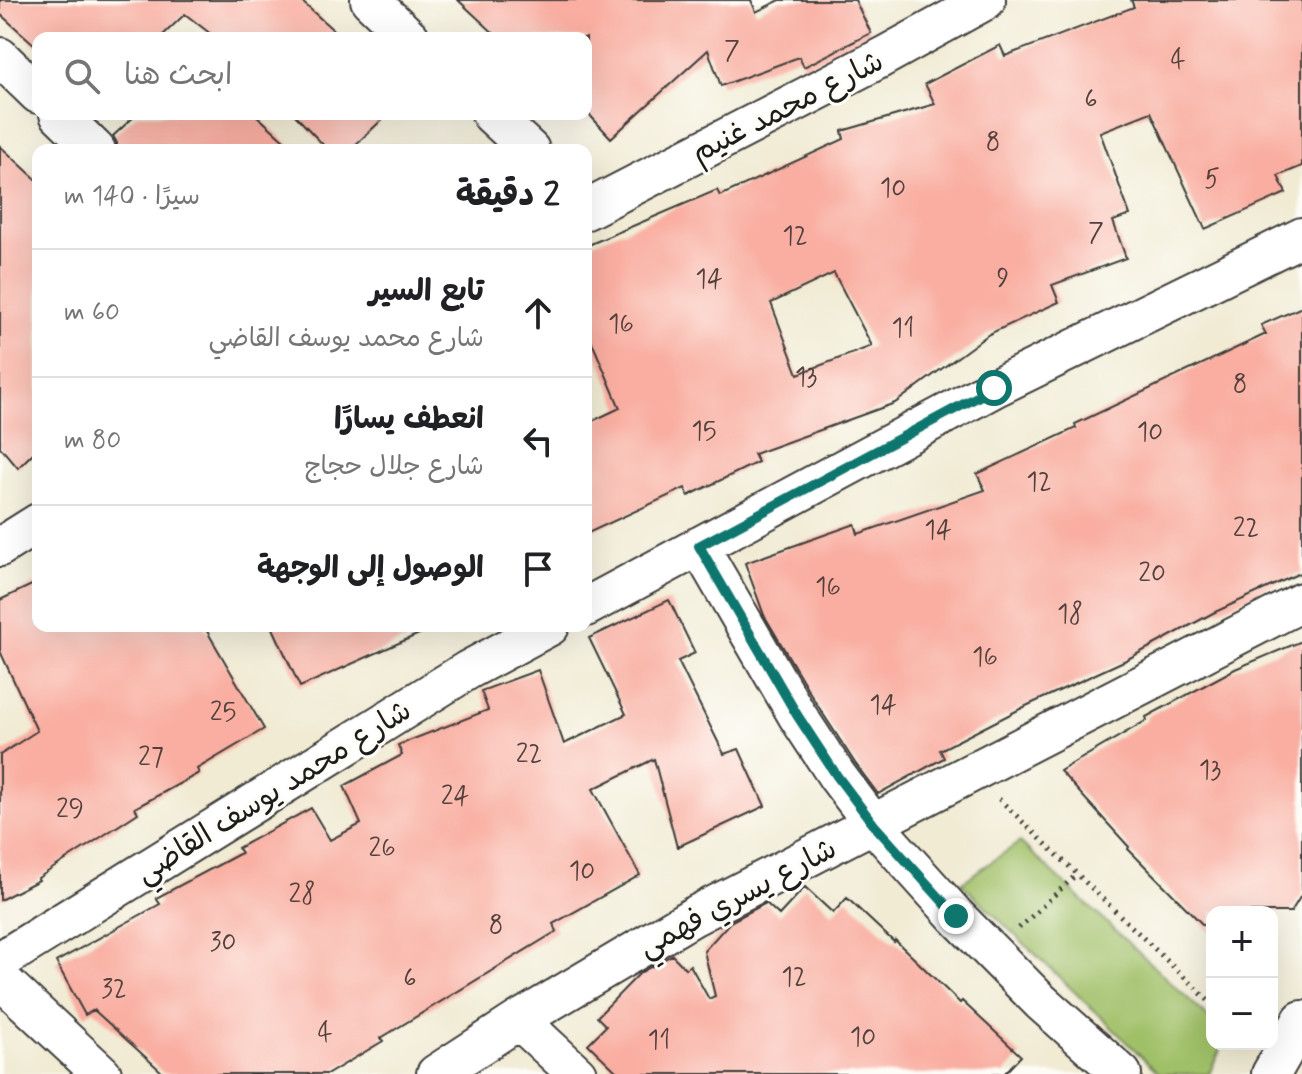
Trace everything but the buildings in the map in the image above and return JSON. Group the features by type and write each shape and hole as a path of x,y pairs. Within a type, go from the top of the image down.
{"street":[{"path":"370,0 404,32"},
{"name":"شارع محمد غنيم","path":"592,204 879,59 986,0"},
{"path":"0,57 32,88"},
{"path":"65,120 90,144"},
{"path":"498,120 524,144"},
{"path":"592,604 994,388 1302,237"},
{"path":"699,546 797,715 874,825 956,916 1041,1002 1122,1074"},
{"name":"شارع يسري فهمي","path":"436,1074 519,1020 694,916 1302,602"},
{"name":"شارع محمد يوسف القاضي","path":"0,961 468,670 539,632"},
{"path":"0,979 102,1074"},
{"path":"519,1020 577,1074"},
{"path":"1271,1074 1302,1020"}],"path":[{"path":"972,773 1206,998"},
{"path":"992,952 1077,874"}],"green space":[{"path":"1020,842 1206,1015 1206,1050 1220,1050 1209,1074 1160,1074 961,883"}],"route":[{"path":"956,916 874,825 837,776 797,715 699,546 994,388"}]}
